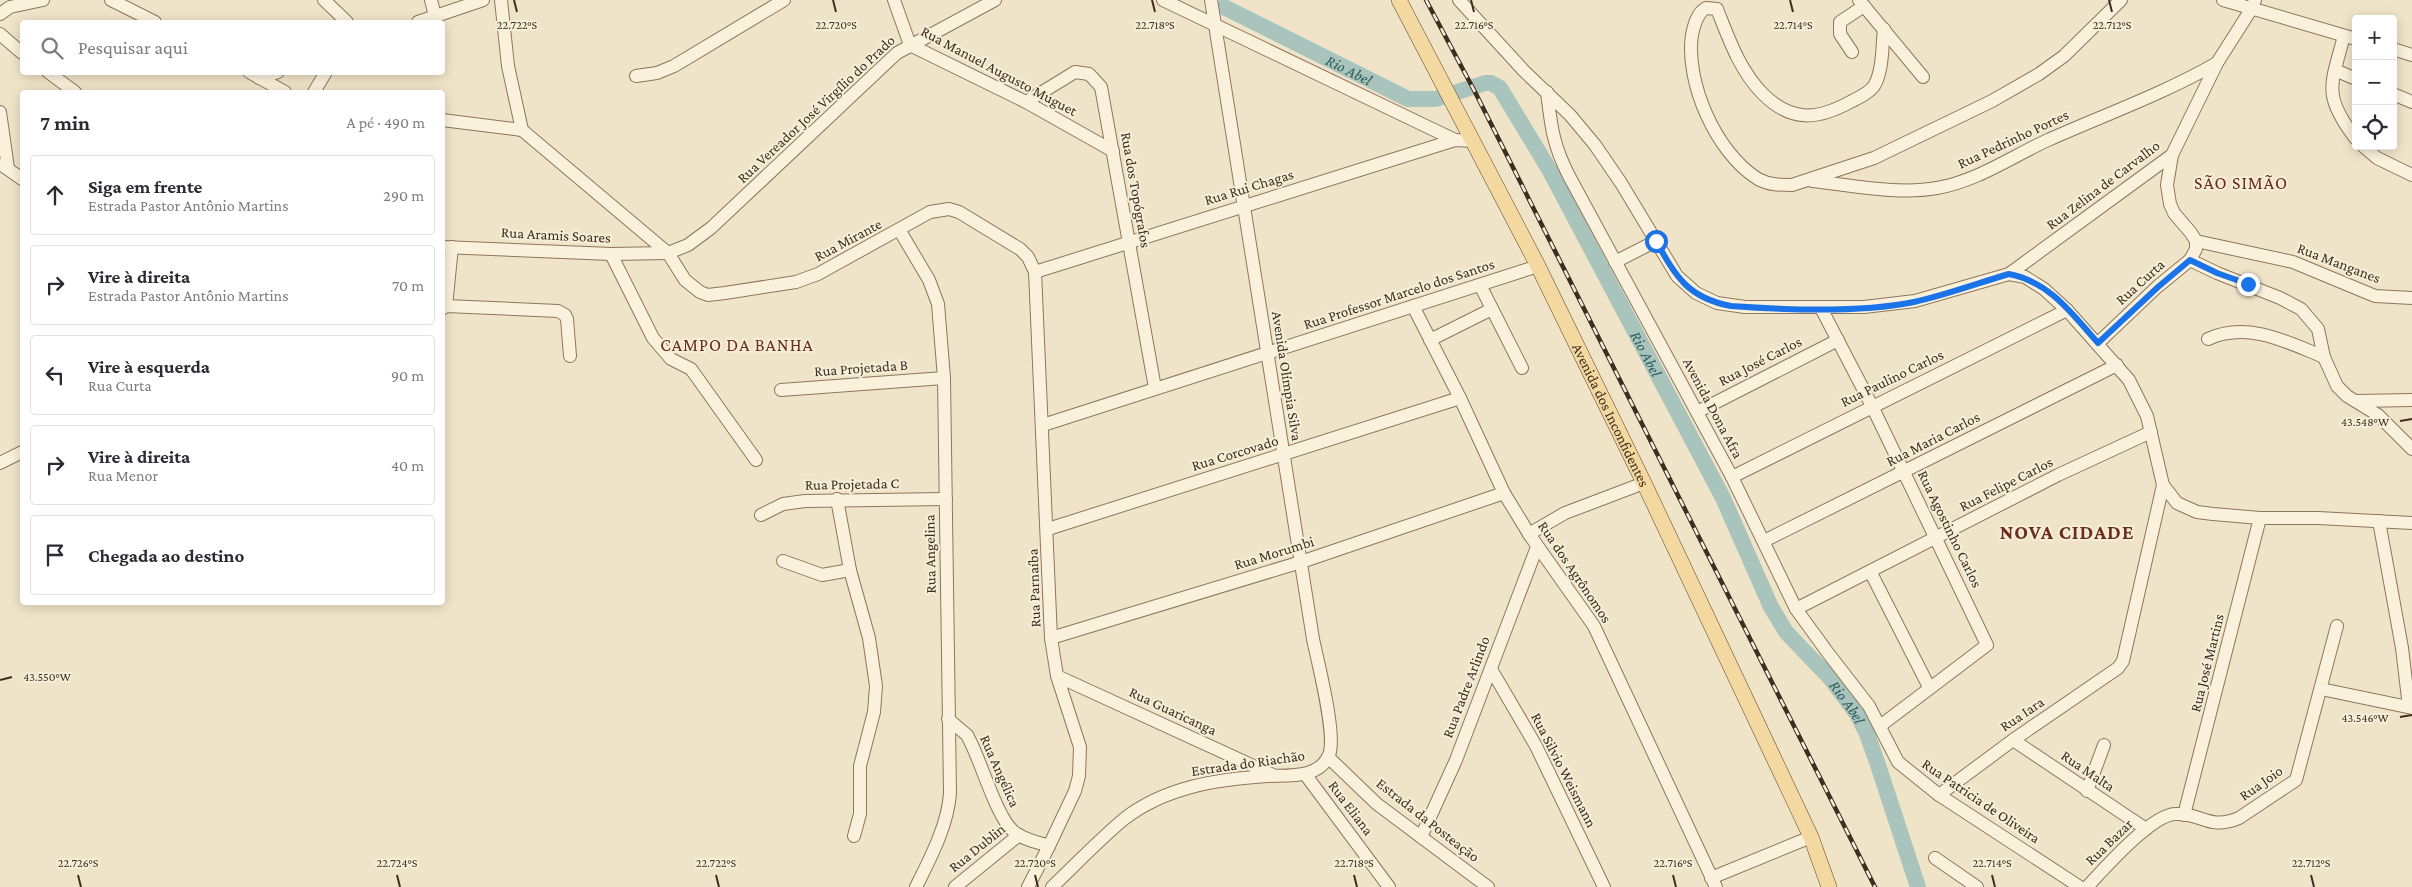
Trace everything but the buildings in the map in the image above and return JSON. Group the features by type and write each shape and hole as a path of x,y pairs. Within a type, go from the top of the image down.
{"main road":[{"name":"Avenida dos Inconfidentes","path":"1399,0 1538,266 1644,484 1810,837 1830,887"}],"street":[{"path":"0,14 10,8 43,0"},
{"path":"110,0 152,20"},
{"path":"324,0 345,20"},
{"path":"430,0 435,16"},
{"path":"424,20 484,0"},
{"path":"445,120 522,130 508,66 502,0"},
{"path":"636,76 657,73 674,66 784,0"},
{"name":"Rua Manuel Augusto Muguet","path":"894,0 910,45 1026,102 1113,151"},
{"name":"Rua Vereador José Virgílio do Prado","path":"668,252 688,245 711,228 887,62 910,45 995,0"},
{"path":"1163,0 1214,19 1455,140"},
{"name":"Avenida Olímpia Silva","path":"1211,0 1283,455 1331,739 1328,757"},
{"path":"1459,0 1501,47 1570,115 1595,145 1682,283 1696,294 1717,303 1745,307 1821,308 1889,306 1915,302 2009,274 2031,279 2068,310 2117,365 2138,396 2151,432 2157,466 2163,485 2178,503 2197,512 2260,518 2412,523"},
{"path":"1884,30 1879,70 1870,90 1827,114 1800,115 1773,103 1748,76 1733,49 1716,4 1706,8 1699,14 1693,31 1690,58 1694,83 1720,140 1748,171 1763,181 1779,186 1809,181 1831,171 1874,158 1992,101 2039,74 2074,48 2121,0"},
{"path":"2223,0 2253,4 2350,37 2335,70 2331,94 2334,103 2352,132"},
{"path":"1852,52 1840,34 1840,22 1862,3 1923,76"},
{"name":"Rua Zelina de Carvalho","path":"2009,274 2172,155 2217,63 2253,4"},
{"path":"0,34 20,51"},
{"path":"2397,50 2412,54"},
{"name":"Rua Pedrinho Portes","path":"1809,181 1903,189 1935,188 1950,185 1989,170 2053,138 2175,85 2217,63"},
{"path":"2335,70 2352,77"},
{"name":"Rua dos Topógrafos","path":"1026,102 1075,72 1089,74 1101,87 1155,388"},
{"path":"52,75 72,90"},
{"path":"254,75 281,90"},
{"path":"315,90 324,75"},
{"name":"Avenida Dona Afra","path":"1547,92 1552,138 1557,153 1732,477 1796,609 1858,690 1880,726"},
{"path":"2397,96 2412,102"},
{"path":"0,112 4,166 20,178"},
{"name":"Rua Mirante","path":"522,130 668,252 692,288 704,294 716,294 796,282 818,274 900,231 930,212 949,209 959,212 1020,249 1028,257 1035,272"},
{"name":"Rua Rui Chagas","path":"1035,272 1455,140 1473,141"},
{"path":"2368,150 2377,158 2412,175"},
{"path":"2172,155 2167,185 2170,204 2174,213 2196,241 2196,249 2190,260 2217,273 2273,294 2301,309 2318,329 2324,357 2337,386 2378,416 2412,449"},
{"name":"Rua Angelina","path":"900,231 938,297 944,378 949,802 918,884"},
{"path":"1615,262 1656,241"},
{"name":"Rua Manganes","path":"2196,241 2293,262 2375,296 2412,298"},
{"path":"445,287 447,247"},
{"name":"Rua Aramis Soares","path":"447,247 611,254 668,252"},
{"path":"611,254 653,338 671,359 691,369 756,460"},
{"name":"Rua Curta","path":"2098,343 2190,260"},
{"name":"Rua Professor Marcelo dos Santos","path":"1042,425 1538,266"},
{"name":"Rua Parnaíba","path":"1028,887 1075,791 1080,762 1077,734 1057,676 1052,638 1035,272"},
{"path":"1480,285 1522,368"},
{"name":"Rua dos Agrônomos","path":"1413,306 1460,398 1504,493 1537,547 1594,626 1714,882"},
{"path":"445,307 558,311 565,315 570,356"},
{"name":"Rua Agostinho Carlos","path":"1821,308 1872,406 1987,645 1929,687 1880,726"},
{"path":"1430,340 1492,309"},
{"name":"Rua Paulino Carlos","path":"1732,477 2068,310"},
{"path":"2208,339 2228,331 2251,332 2280,339 2324,357"},
{"name":"Rua José Carlos","path":"1697,412 1838,340"},
{"name":"Rua Maria Carlos","path":"1764,541 2117,365"},
{"name":"Rua Projetada B","path":"781,390 944,378"},
{"name":"Rua Corcovado","path":"1048,529 1460,398"},
{"path":"2356,401 2412,400"},
{"name":"Rua Felipe Carlos","path":"1796,609 2058,476 2151,432"},
{"path":"0,463 20,453"},
{"path":"1529,534 1565,513 1644,484"},
{"name":"Rua Iara","path":"1939,795 2013,740 2112,673 2123,661 2163,485"},
{"name":"Rua Morumbi","path":"1052,638 1301,562 1504,493"},
{"path":"837,499 850,570 869,638 876,686 874,712 860,766 860,814 854,836"},
{"name":"Rua Projetada C","path":"761,514 793,502 837,499 946,499"},
{"name":"Rua José Martins","path":"2184,815 2260,518"},
{"path":"2321,688 2410,707 2402,648 2379,521"},
{"name":"Rua Padre Arlindo","path":"1421,836 1456,760 1537,547"},
{"path":"783,560 822,575 850,570"},
{"path":"1870,572 1929,687"},
{"name":"Rua Joio","path":"2184,815 2212,824 2229,822 2239,818 2292,784 2300,773 2337,626"},
{"name":"Rua Silvio Weismann","path":"1491,669 1536,746 1604,887"},
{"name":"Rua Guaricanga","path":"1057,676 1274,776"},
{"name":"Rua Angélica","path":"948,719 967,735 1004,819 1019,835 1049,846"},
{"name":"Rua Patricia de Oliveira","path":"1880,726 1898,762 1939,795 2080,887"},
{"name":"Rua Malta","path":"2013,740 2146,829"},
{"path":"2088,790 2104,745"},
{"name":"Estrada do Riachão","path":"1052,887 1125,819 1156,800 1198,785 1231,779 1305,774 1316,769 1328,757"},
{"name":"Estrada da Posteação","path":"1328,757 1377,804 1488,887"},
{"name":"Rua Eliana","path":"1305,774 1389,887"},
{"name":"Rua Bazar","path":"2087,887 2128,844 2146,829 2172,814 2184,815"},
{"name":"Rua Dublin","path":"955,887 1019,835"},
{"path":"1714,882 1810,837"},
{"path":"1935,858 1977,887"}],"waterway":[{"name":"Rio Abel","path":"1224,7 1408,99 1436,99 1485,83 1491,83 1500,88 1550,171 1723,498 1771,607 1786,632 1831,679 1857,714 1867,734 1878,765 1918,887"}],"railway":[{"path":"1426,0 1475,92 1875,887"}],"district":[{"name":"SÃO SIMÃO","path":"2241,183"},
{"name":"CAMPO DA BANHA","path":"737,345"},
{"name":"NOVA CIDADE","path":"2067,532"}],"route":[{"path":"1656,241 1682,283 1696,294 1717,303 1731,306 1821,308 1889,306 1915,302 2009,274 2025,277 2031,279 2052,294 2098,343 2190,260 2217,273 2248,284"}]}
